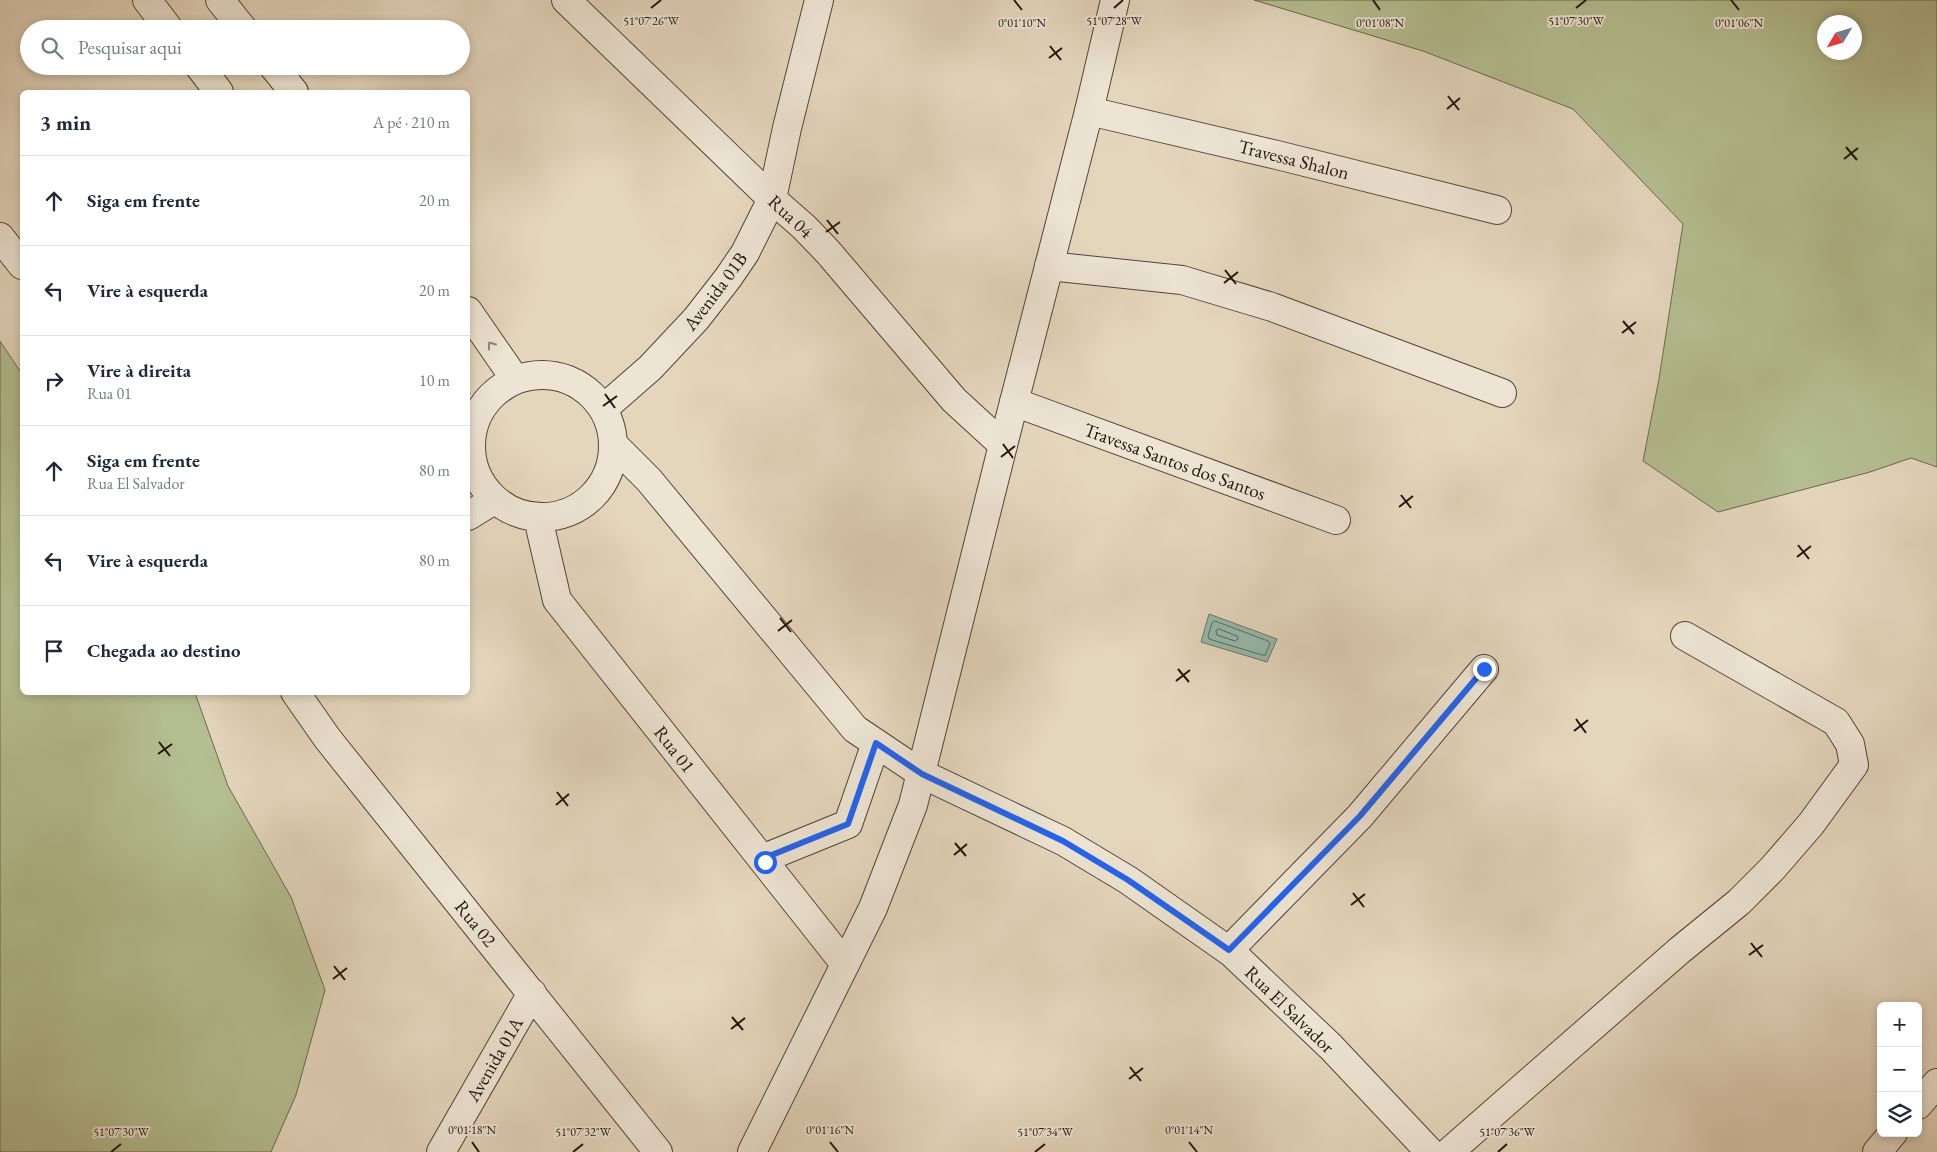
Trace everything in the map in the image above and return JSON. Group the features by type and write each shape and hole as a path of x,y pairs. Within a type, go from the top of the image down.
{"street":[{"path":"146,0 162,20"},
{"path":"220,0 236,20"},
{"name":"Rua 04","path":"566,0 772,199 804,227 828,252 954,400 1003,445"},
{"name":"Avenida 01B","path":"603,409 650,368 696,320 728,278 744,253 772,199 787,128 819,0"},
{"path":"752,1152 873,908 913,805 1089,111 1115,0"},
{"path":"206,75 217,90"},
{"path":"280,75 292,90"},
{"name":"Travessa Shalon","path":"1089,111 1277,155 1497,210"},
{"path":"0,237 20,262"},
{"path":"1050,266 1182,280 1272,307 1502,393"},
{"path":"470,315 515,379"},
{"path":"470,433 478,413 493,392 515,379 540,374 559,376 576,383 592,394 603,409 614,445 612,465 604,483 592,498 576,510 558,517 538,518 515,513 494,500 479,482 471,461 470,448"},
{"name":"Travessa Santos dos Santos","path":"1014,402 1336,520"},
{"path":"614,445 649,480 854,729 922,774"},
{"path":"470,515 494,500"},
{"name":"Rua 01","path":"538,518 557,600 845,964"},
{"path":"1449,1152 1680,950 1739,902 1772,869 1811,824 1854,765 1850,744 1836,722 1685,636"},
{"path":"1229,950 1360,816 1484,669"},
{"name":"Rua 02","path":"297,695 328,738 658,1152"},
{"path":"762,859 848,824 876,743"},
{"name":"Rua El Salvador","path":"922,774 1063,841 1128,880 1229,950 1331,1047 1430,1152"},
{"name":"Avenida 01A","path":"441,1152 532,992"},
{"path":"1922,1100 1937,1083"},
{"path":"1877,1152 1890,1137"}],"shaded area":[{"path":"1254,0 1937,0 1937,467 1911,458 1870,472 1718,512 1643,461 1659,379 1683,224 1573,109 1423,51"},
{"path":"0,341 20,371 20,695 196,695 228,786 291,897 325,990 296,1095 271,1152 0,1152"}],"water":[{"path":"1209,614 1277,639 1267,662 1201,642"}],"route":[{"path":"765,862 762,859 848,824 876,743 922,774 1063,841 1128,880 1229,950 1360,816 1484,669"}]}
